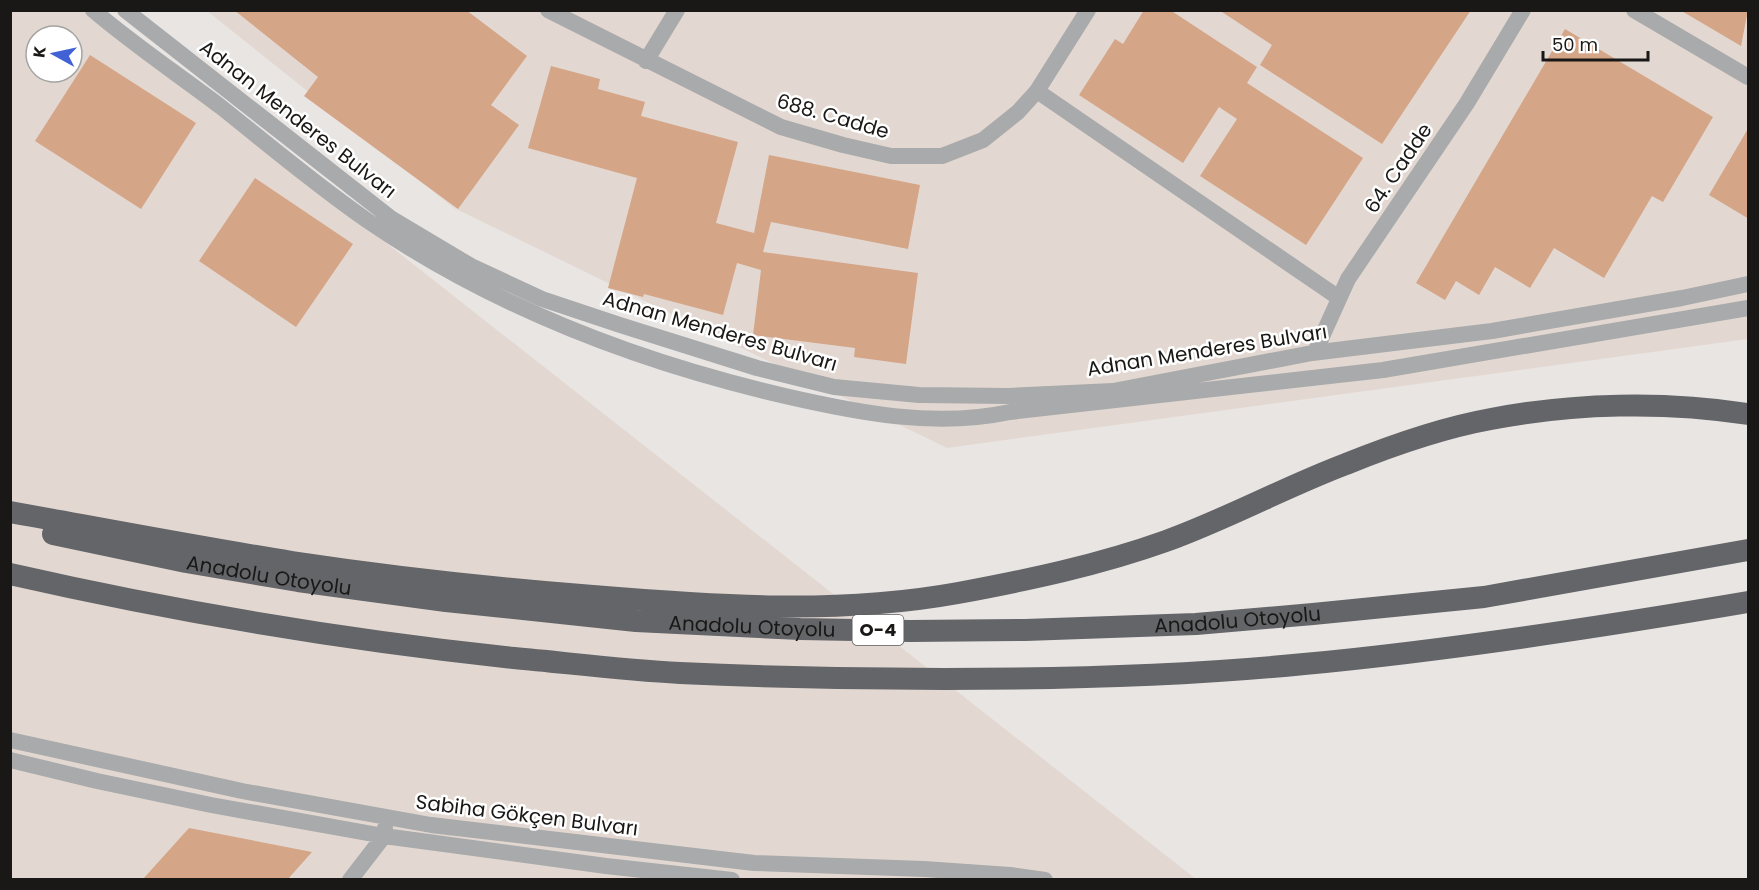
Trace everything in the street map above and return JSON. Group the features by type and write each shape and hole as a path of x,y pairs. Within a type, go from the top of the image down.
{"highway":[{"path":"10,512 292,562 418,579 673,603 755,607 874,604 952,594 1108,559 1164,541 1344,465 1428,434 1491,419 1542,412 1648,405 1749,414"},
{"name":"Anadolu Otoyolu","path":"10,524 186,562 298,581 446,601 636,621 833,630 1025,630 1196,624 1313,614 1484,597 1749,550"},
{"path":"10,574 170,609 360,640 467,653 676,672 898,679 1085,677 1303,664 1517,639 1749,602"}],"street":[{"path":"93,10 287,161 370,222 482,290 563,327 667,363 729,383 834,407 906,418 984,417 1010,412 1383,370 1749,308"},
{"name":"Adnan Menderes Bulvarı","path":"125,10 392,219 471,266 542,299 620,326 757,368 834,387 919,395 1008,396 1113,391 1315,352 1492,331 1749,284"},
{"name":"688. Cadde","path":"548,10 781,127 891,156 942,156 982,140 1018,112 1037,91 1088,10"},
{"path":"646,61 677,10"},
{"name":"64. Cadde","path":"1315,352 1348,279 1467,103 1523,10"},
{"path":"1634,10 1749,77"},
{"path":"1037,91 1339,298"},
{"name":"Sabiha Gökçen Bulvarı","path":"10,740 242,791 387,818 754,863 935,870 1045,879"},
{"name":"Sabiha Gökçen Bulvarı","path":"10,760 210,805 384,836 631,874 732,879"},
{"path":"350,879 384,836 387,818"},
{"path":"631,874 638,850"}],"shaded area":[{"path":"10,11 91,11 1196,879 11,879"},
{"path":"207,11 1748,11 1748,339 947,448 454,208"}],"building":[{"path":"234,10 466,10 527,56 491,105 519,125 458,209 304,96 318,77"},
{"path":"1144,10 1170,10 1257,67 1247,83 1363,158 1306,245 1200,176 1237,119 1219,107 1183,163 1079,95 1115,39 1123,44"},
{"path":"1219,10 1471,10 1382,144 1260,65 1272,45"},
{"path":"1680,10 1748,10 1741,46"},
{"path":"1565,29 1713,117 1663,202 1652,196 1604,278 1554,248 1530,288 1495,267 1479,295 1456,281 1445,300 1416,283"},
{"path":"90,55 196,123 141,209 35,141 71,84 84,84 84,64"},
{"path":"551,66 600,79 598,89 645,102 641,116 738,142 716,223 754,233 769,155 920,185 908,249 771,222 763,252 918,273 906,364 854,357 855,348 753,335 761,270 737,263 723,315 644,294 643,297 608,288 637,178 528,148"},
{"path":"1749,127 1749,219 1709,195"},
{"path":"255,178 353,244 296,327 199,261"},
{"path":"189,828 312,852 288,879 143,879"}]}
